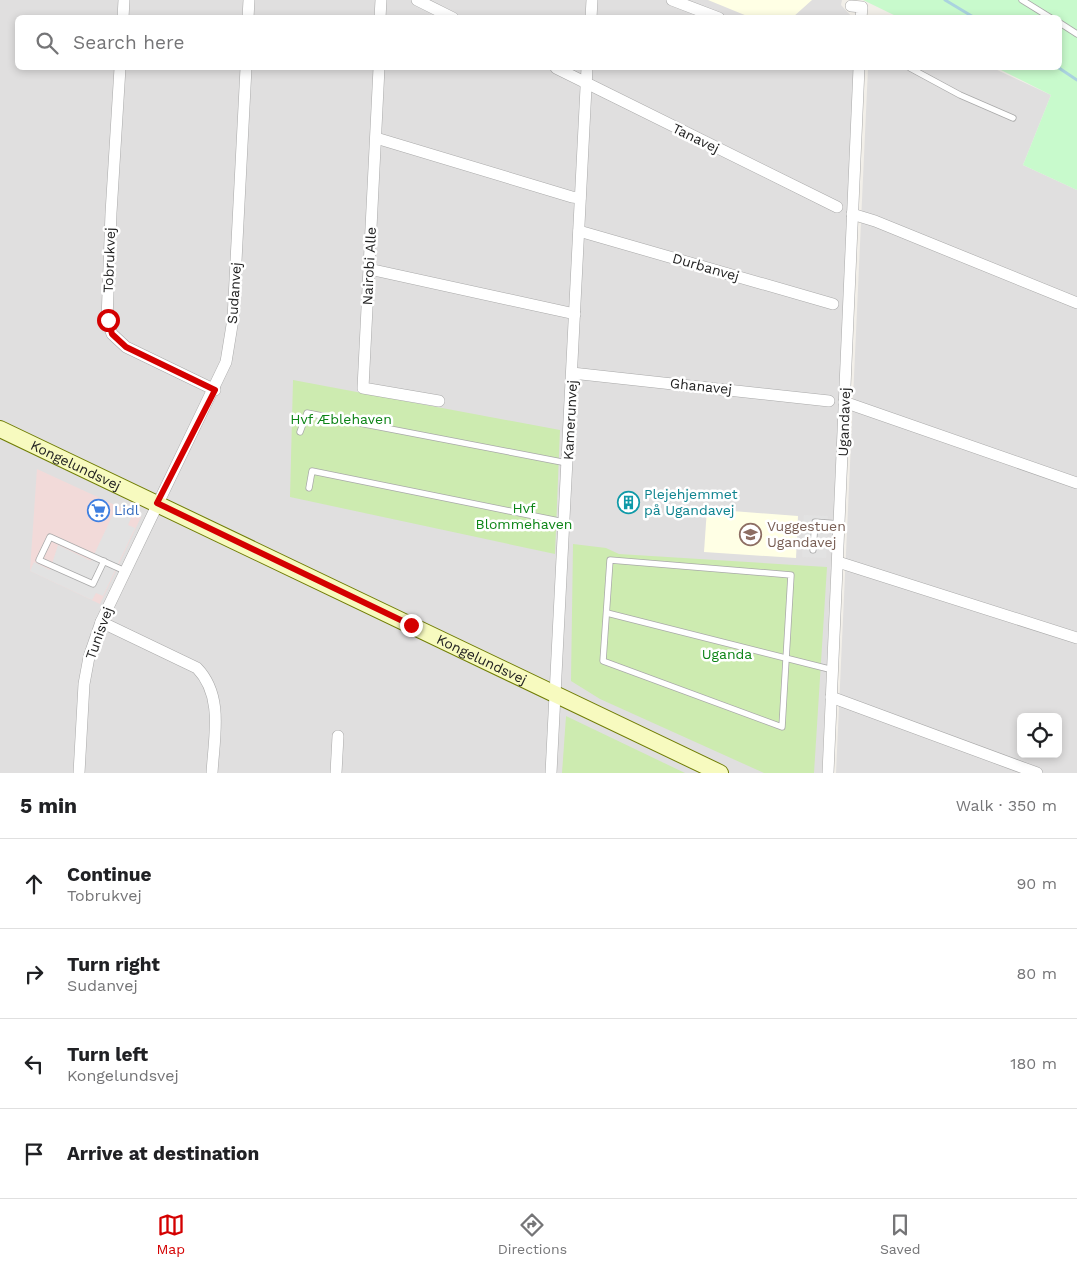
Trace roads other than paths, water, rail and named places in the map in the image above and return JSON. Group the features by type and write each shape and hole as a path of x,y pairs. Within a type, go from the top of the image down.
{"street":[{"path":"123,15 124,0"},
{"path":"248,15 249,0"},
{"path":"380,15 381,0"},
{"path":"417,0 447,15"},
{"path":"591,15 592,0"},
{"path":"672,0 711,15"},
{"path":"851,6 862,7 861,15"},
{"name":"Tobrukvej","path":"120,70 111,213 108,320 112,334 126,347 215,390"},
{"name":"Sudanvej","path":"157,503 215,390 226,362 233,319 246,70"},
{"name":"Nairobi Alle","path":"379,70 363,388 439,401"},
{"name":"Tanavej","path":"560,70 837,207"},
{"name":"Kamerunvej","path":"551,773 557,695 587,70"},
{"name":"Ugandavej","path":"828,773 840,524 856,70"},
{"path":"376,138 580,198"},
{"path":"852,214 875,221 1077,303"},
{"name":"Durbanvej","path":"579,231 833,304"},
{"path":"369,270 575,314"},
{"name":"Ghanavej","path":"572,373 830,401"},
{"path":"844,402 1077,483"},
{"name":"Kongelundsvej","path":"0,429 720,773"},
{"name":"Tunisvej","path":"79,773 84,684 89,657 101,622 157,503"},
{"path":"838,562 1077,638"},
{"path":"101,622 197,668 206,676 212,688 216,704 212,773"},
{"path":"831,697 1037,773"},
{"path":"336,773 338,736"}],"lane":[{"path":"1022,0 1045,15"},
{"path":"1062,24 1077,34"},
{"path":"914,70 960,95 1014,118"},
{"path":"300,432 307,413 567,463"},
{"path":"309,488 312,471 564,522"},
{"path":"813,550 815,522 840,524"},
{"path":"104,562 93,584 39,560 50,536 125,571"},
{"path":"610,560 791,575 788,658 782,727 603,661 610,560"},
{"path":"607,613 833,670"}],"waterway":[{"path":"945,0 970,15"},
{"path":"1062,70 1077,80"}],"place":[{"name":"Plejehjemmet på Ugandavej","path":"628,502"},
{"name":"Lidl","path":"98,510"},
{"name":"Vuggestuen Ugandavej","path":"751,534"}],"park label":[{"name":"Hvf Æblehaven","path":"341,419"},
{"name":"Hvf Blommehaven","path":"524,516"},
{"name":"Uganda","path":"727,654"}]}
